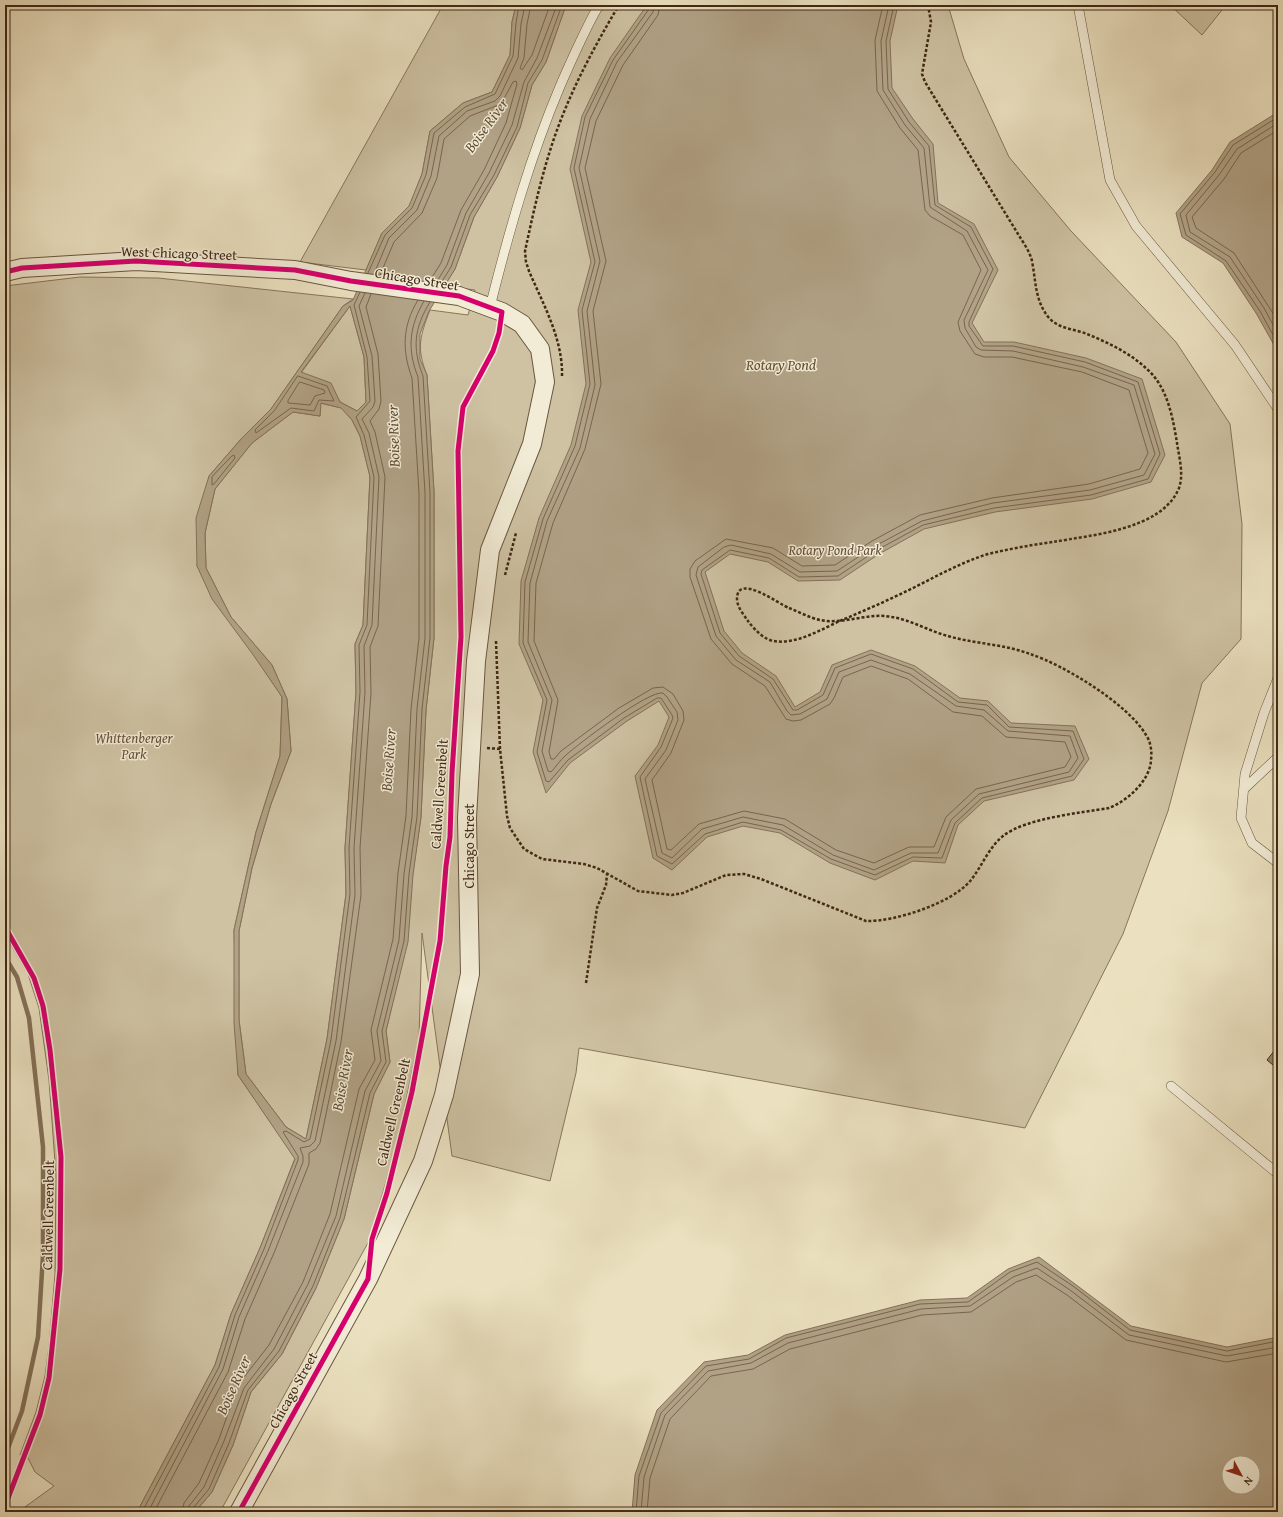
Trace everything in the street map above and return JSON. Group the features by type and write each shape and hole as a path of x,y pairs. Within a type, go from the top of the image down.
{"street":[{"name":"West Chicago Street","path":"5,272 22,268 136,261 295,270 351,281"},
{"name":"Chicago Street","path":"247,1509 368,1278 424,1161 444,1095 470,974 467,818 476,660 490,550 532,444 545,382 540,349 522,324 502,312 459,296 351,281"}],"lane":[{"path":"490,307 509,230 541,132 584,31 600,5"},
{"path":"1078,5 1110,180 1136,226 1235,345 1278,409"},
{"path":"1278,678 1264,713 1245,774 1240,818 1252,843 1278,863"},
{"path":"1244,789 1278,757"},
{"path":"1171,1086 1278,1174"}],"path":[{"path":"561,381 561,362 555,335 529,271 526,262 526,251 549,153 565,110 585,65 619,5"},
{"path":"496,635 500,749 507,816 510,828 524,849 542,859 584,864 607,874 638,891 672,895 683,893 726,875 744,874 761,879 854,917 866,921 880,922 948,899 970,881 996,842 1014,830 1041,821 1109,808 1119,804 1129,796 1148,774 1151,766 1150,745 1147,736 1140,727 1121,708 1105,695 1049,661 1029,653 950,637 893,617 880,615 844,619 821,620 784,606 752,588 745,588 740,591 737,597 742,611 751,624 762,635 772,641 782,642 796,639 844,619 876,606 971,559 988,554 1109,532 1132,526 1166,506 1174,498 1179,487 1181,470 1173,417 1163,392 1151,372 1132,356 1086,334 1058,325 1044,312 1038,301 1032,259 968,150 925,82 922,74 931,22 928,5"},
{"path":"504,579 517,529"},
{"path":"586,983 597,908 606,885 607,874"}],"green space":[{"path":"443,5 516,5 512,22 510,55 492,92 463,103 430,131 422,174 409,207 382,233 366,270 300,262"},
{"name":"Rotary Pond Park","path":"566,5 948,5 964,59 1009,157 1071,231 1176,342 1230,424 1242,524 1241,639 1202,683 1168,811 1123,934 1025,1128 579,1048 576,1073 550,1181 452,1156 422,933 419,1038 397,1143 369,1241 220,1512 195,1512 212,1492 233,1445 251,1392 282,1354 316,1288 344,1219 374,1094 390,1062 386,1031 396,987 421,817 426,710 434,638 434,492 427,375 420,349 422,335 430,310 468,315 475,290 444,286 455,269 474,217 497,177 520,128 532,85 546,62"},
{"path":"1170,5 1226,5 1202,35"},
{"name":"Whittenberger Park","path":"80,277 158,278 353,299 343,306 271,409 242,438 209,476 197,566 282,697 280,756 256,832 234,930 238,1075 295,1158 260,1248 231,1314 215,1365 137,1512 18,1512 54,1486 35,1472 28,1458 20,1455 36,1412 45,1376 49,1346 55,1274 56,1176 49,1080 39,1008 28,974 5,935 5,286"},
{"path":"350,306 364,357 366,402 357,411 340,402 330,383 301,373"},
{"path":"320,403 342,408 352,420 360,436 370,476 363,625 355,644 356,692 345,848 346,894 327,1039 306,1139 286,1127 246,1074 239,1020 239,931 252,868 271,804 291,751 287,699 272,665 231,617 206,568 205,533 215,489 252,443 293,412 320,416"}],"water":[{"name":"Boise River","path":"516,5 566,5 546,62 532,85 520,128 497,177 474,217 455,269 429,311 420,334 420,359 427,375 434,492 434,638 426,710 421,817 413,875 408,942 386,1031 390,1062 374,1094 344,1219 316,1288 282,1354 251,1392 233,1445 212,1492 195,1512 137,1512 215,1365 231,1314 260,1248 295,1159 238,1075 234,1023 234,930 256,832 280,756 282,697 212,599 197,566 196,518 209,476 242,438 271,409 343,306 353,300 382,233 409,206 422,174 430,131 463,103 492,92 510,55 512,22","holes":["350,306 364,357 366,402 357,411 340,402 331,383 301,372","321,403 341,408 352,420 360,436 370,477 363,625 355,644 356,692 345,848 346,894 327,1039 306,1139 286,1127 246,1074 239,1020 239,931 252,868 271,804 291,751 287,699 272,665 231,617 206,568 205,533 215,489 252,443 293,412 320,416"]},
{"name":"Rotary Pond","path":"647,5 898,5 890,41 892,88 913,119 933,144 938,203 974,224 998,270 972,323 984,342 1014,342 1086,358 1142,379 1165,455 1151,482 1092,499 995,512 924,529 879,554 840,580 798,581 768,562 730,554 705,572 724,631 742,653 776,676 795,707 820,692 832,665 871,650 915,666 960,698 988,701 1011,723 1075,726 1089,759 1074,780 984,801 958,825 945,863 913,861 875,880 830,863 780,833 743,826 707,837 672,870 653,858 635,776 658,745 669,717 659,701 627,721 570,763 546,793 533,752 543,700 519,644 521,581 539,518 571,445 586,384 578,310 591,262 570,169 582,116 610,58"},
{"path":"1278,112 1278,352 1256,313 1223,263 1182,237 1176,213 1212,170 1230,142"},
{"path":"1039,1257 1131,1326 1227,1347 1278,1337 1278,1512 632,1512 635,1475 657,1410 704,1362 748,1355 785,1335 920,1300 967,1298 1008,1269"}],"building":[{"path":"1278,1046 1278,1058 1273,1065 1267,1060"}],"waterway":[{"path":"5,957 17,977 29,1018 43,1147 43,1255 38,1337 22,1411 5,1456"}],"cycle path":[{"name":"Caldwell Greenbelt","path":"5,272 22,268 136,261 295,270 351,281 459,296 502,312 499,333 493,351 463,407 458,451 461,637 452,773 450,837 446,866 440,941 412,1092 387,1193 372,1239 368,1279 239,1512"},
{"name":"Caldwell Greenbelt","path":"5,927 34,978 43,1006 50,1050 61,1157 60,1269 49,1378 40,1415 5,1506"}]}
